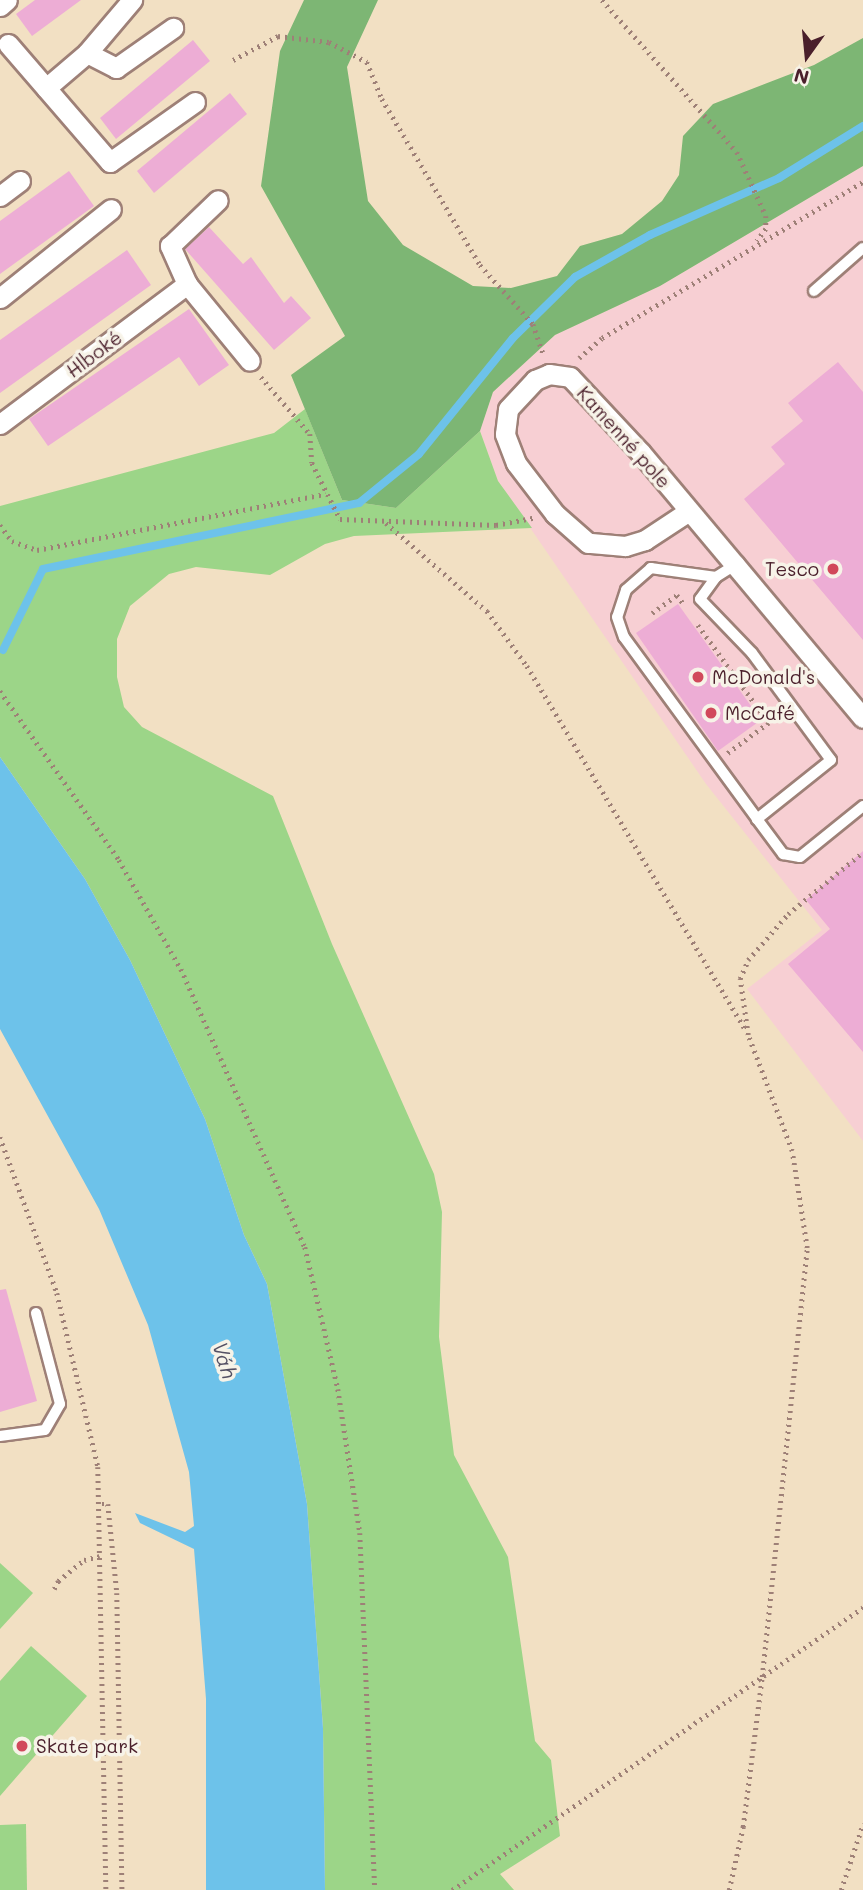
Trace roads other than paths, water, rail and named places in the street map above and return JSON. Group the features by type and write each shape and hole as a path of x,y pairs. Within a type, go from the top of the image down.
{"street":[{"path":"0,6 7,0"},
{"path":"46,88 87,53 132,0"},
{"path":"87,53 116,68 173,28"},
{"path":"3,42 110,162 195,102"},
{"path":"0,196 20,181"},
{"path":"218,200 170,246 187,284 250,361"},
{"path":"0,298 111,209"},
{"name":"Hlboké","path":"0,424 187,284"},
{"name":"Kamenné pole","path":"690,511 645,540 611,548 588,544 555,514 516,463 505,434 508,409 516,397 556,374 589,394 690,511 863,718"}],"lane":[{"path":"814,291 863,248"},
{"path":"735,565 716,577 700,599 752,653 831,760 757,819"},
{"path":"716,577 652,568 626,590 617,617 624,637 783,854 800,857 863,806"},
{"path":"0,1436 45,1430 60,1404 36,1313"}],"water":[{"name":"Váh","path":"0,757 85,879 130,960 205,1119 244,1235 267,1284 307,1504 323,1728 325,1890 206,1890 206,1699 194,1549 140,1523 135,1513 185,1532 194,1526 189,1472 148,1325 99,1209 0,1029"}],"waterway":[{"path":"3,650 43,569 359,503 419,454 513,338 575,277 650,235 779,178 863,126"}],"place":[{"name":"Tesco","path":"833,569"},
{"name":"McDonald's","path":"698,677"},
{"name":"McCafé","path":"711,713"},
{"name":"Skate park","path":"22,1746"}]}
